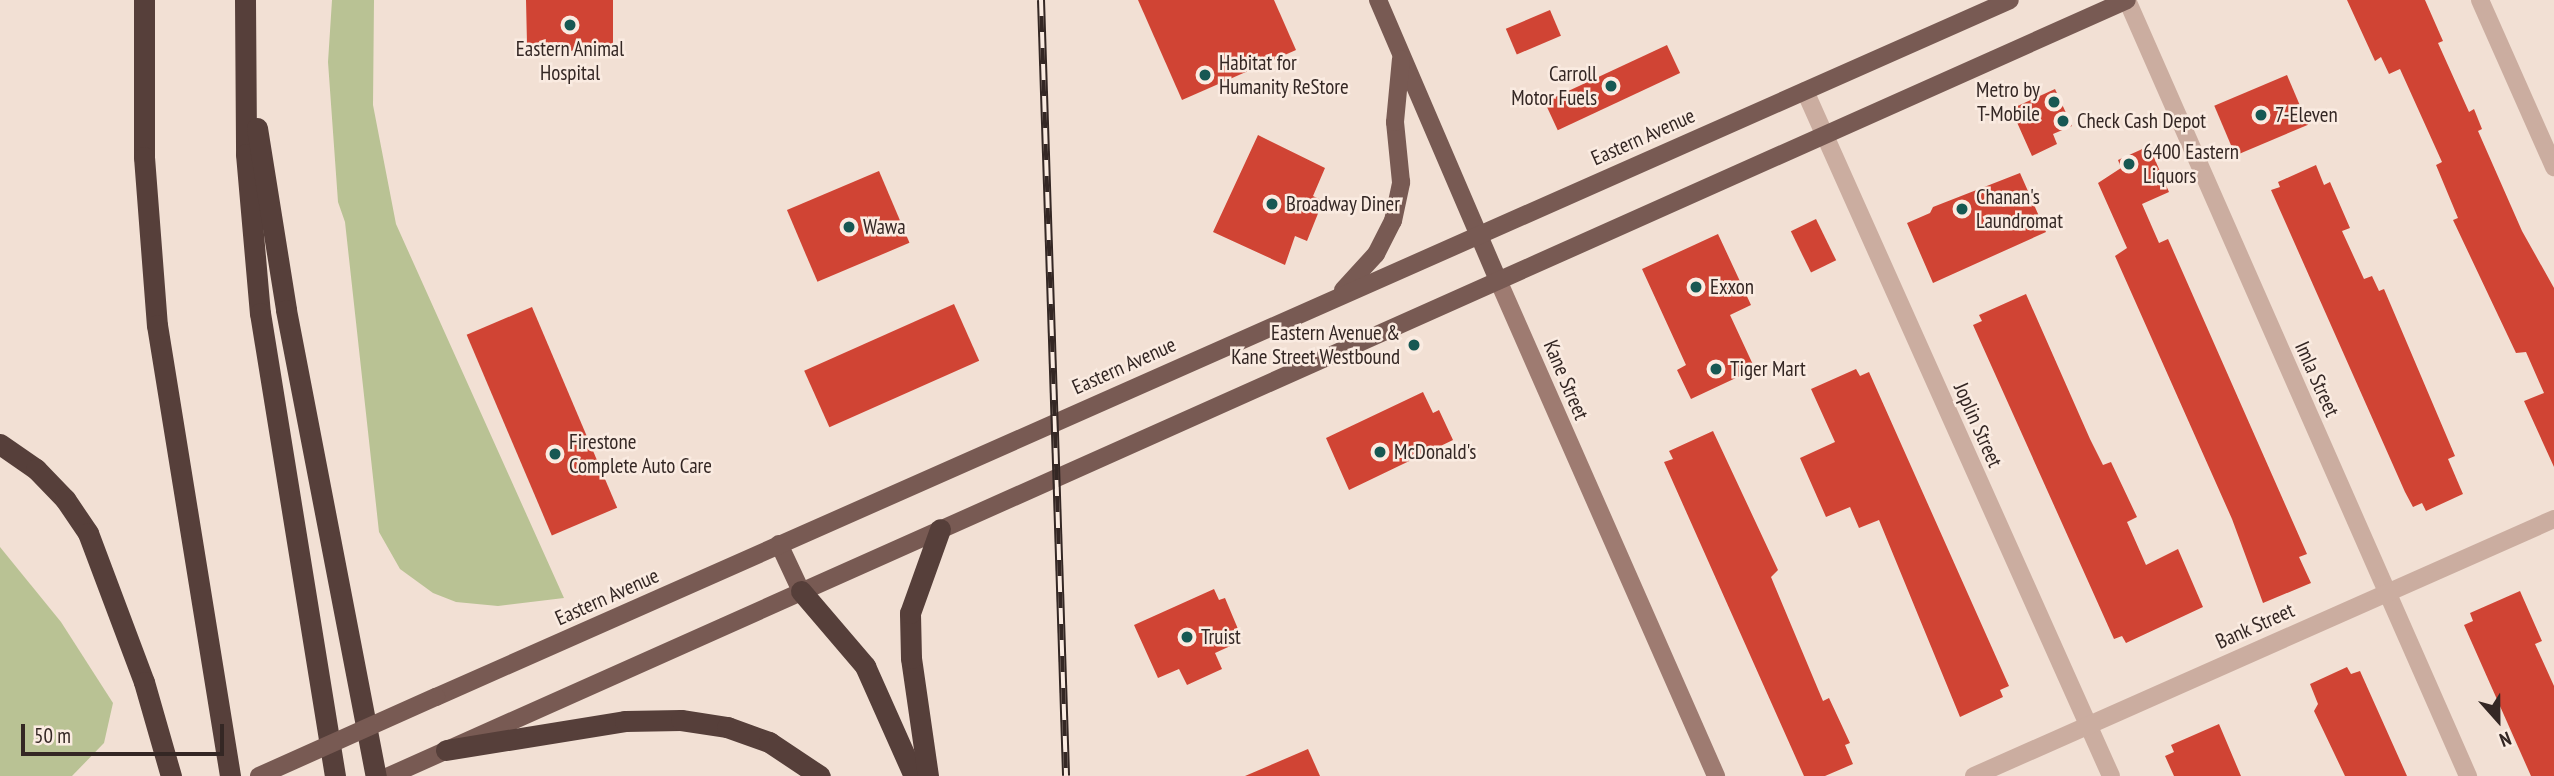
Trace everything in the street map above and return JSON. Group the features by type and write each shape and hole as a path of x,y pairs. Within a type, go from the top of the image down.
{"highway":[{"path":"144,0 144,157 158,325 230,776"},
{"path":"245,0 246,154 260,313 335,776"},
{"path":"244,24 286,310 376,776"},
{"path":"0,444 36,469 65,499 88,533 144,682 171,776"},
{"path":"928,776 911,658 910,613 940,529"},
{"path":"801,591 865,666 914,776"},
{"path":"446,750 625,721 681,720 769,741 820,776"}],"main road":[{"name":"Kane Street","path":"1378,0 1716,776"},
{"name":"Eastern Avenue","path":"259,776 2010,0"},
{"path":"388,776 2127,0"},
{"path":"1337,296 1376,254 1393,221 1401,182 1395,122 1402,56"},
{"path":"779,544 801,591"}],"street":[{"name":"Imla Street","path":"2127,0 2468,776"},
{"path":"2480,0 2554,167"},
{"name":"Joplin Street","path":"1805,91 2111,776"},
{"name":"Bank Street","path":"1974,776 2554,519"}],"green space":[{"path":"332,0 374,0 373,105 396,224 564,598 498,606 456,602 433,593 400,569 379,532 345,222 338,202 328,62"},
{"path":"0,547 61,622 113,703 104,743 72,776 0,776"}],"building":[{"name":"Eastern Animal Hospital","path":"526,0 613,0 613,47 558,52 557,42 527,44"},
{"name":"Habitat for Humanity ReStore","path":"1138,0 1274,0 1296,50 1182,100"},
{"path":"2347,0 2425,0 2443,41 2438,43 2469,112 2474,109 2482,129 2478,131 2522,231 2554,288 2554,467 2524,401 2544,393 2526,352 2516,353 2453,220 2458,218 2436,165 2442,162 2400,69 2389,74 2381,57 2375,61"},
{"path":"1550,10 1561,36 1517,55 1506,29"},
{"name":"Carroll Motor Fuels","path":"1667,45 1680,73 1558,130 1545,102"},
{"name":"7-Eleven","path":"2287,75 2308,125 2235,156 2214,106"},
{"path":"2055,89 2072,126 2053,134 2057,144 2032,156 2011,109"},
{"path":"1258,135 1325,168 1313,196 1323,201 1307,241 1295,236 1285,265 1213,232"},
{"path":"2149,146 2169,192 2142,204 2159,243 2168,239 2307,554 2299,557 2311,583 2263,603 2232,519 2115,256 2127,248 2098,183 2121,168 2118,160"},
{"path":"2316,165 2324,185 2330,182 2350,228 2342,231 2364,279 2372,276 2379,291 2384,289 2455,456 2448,459 2463,494 2426,511 2422,503 2413,507 2405,492 2271,190 2280,187 2278,182"},
{"name":"Wawa","path":"879,171 909,243 817,282 787,210"},
{"path":"2020,173 2046,232 1933,283 1907,223 1930,213 1933,207"},
{"path":"1816,219 1836,260 1811,273 1791,231"},
{"name":"Exxon","path":"1718,234 1751,305 1730,315 1755,369 1691,399 1677,370 1686,365 1642,269"},
{"path":"2026,294 2090,439 2103,465 2111,462 2137,517 2127,522 2146,565 2178,549 2203,607 2126,643 2122,636 2114,639 1973,325 1982,321 1979,315"},
{"path":"954,304 979,361 829,427 804,371"},
{"name":"Firestone Complete Auto Care","path":"532,307 617,508 552,535 467,335"},
{"path":"1856,369 1860,376 1869,372 2009,686 2000,690 2003,697 1960,717 1879,520 1859,528 1850,507 1826,517 1800,458 1835,442 1811,389"},
{"name":"McDonald's","path":"1423,392 1433,413 1439,410 1453,440 1349,490 1326,438"},
{"path":"1713,431 1778,570 1771,577 1823,701 1829,698 1850,743 1845,745 1853,764 1825,776 1804,776 1664,462 1673,459 1669,451"},
{"name":"Truist","path":"1214,589 1219,600 1225,598 1238,629 1232,631 1237,643 1215,653 1222,669 1187,685 1179,669 1158,678 1134,625"},
{"path":"2520,591 2542,641 2535,644 2554,686 2554,776 2531,776 2464,625 2473,621 2470,613"},
{"path":"2347,667 2351,674 2360,671 2407,776 2345,776 2314,711 2318,704 2310,684"},
{"path":"2219,724 2241,776 2174,776 2165,756 2174,752 2171,745"},
{"path":"1308,749 1320,776 1245,776"}],"railway":[{"path":"1041,0 1066,776"}],"place":[{"name":"Eastern Animal Hospital","path":"570,25"},
{"name":"Habitat for Humanity ReStore","path":"1205,75"},
{"name":"Carroll Motor Fuels","path":"1611,86"},
{"name":"Metro by T-Mobile","path":"2054,102"},
{"name":"7-Eleven","path":"2261,115"},
{"name":"Check Cash Depot","path":"2063,121"},
{"name":"6400 Eastern Liquors","path":"2129,164"},
{"name":"Broadway Diner","path":"1272,204"},
{"name":"Chanan's Laundromat","path":"1962,209"},
{"name":"Wawa","path":"849,227"},
{"name":"Exxon","path":"1696,287"},
{"name":"Eastern Avenue & Kane Street Westbound","path":"1414,345"},
{"name":"Tiger Mart","path":"1716,369"},
{"name":"McDonald's","path":"1380,452"},
{"name":"Firestone Complete Auto Care","path":"555,454"},
{"name":"Truist","path":"1187,637"}]}
